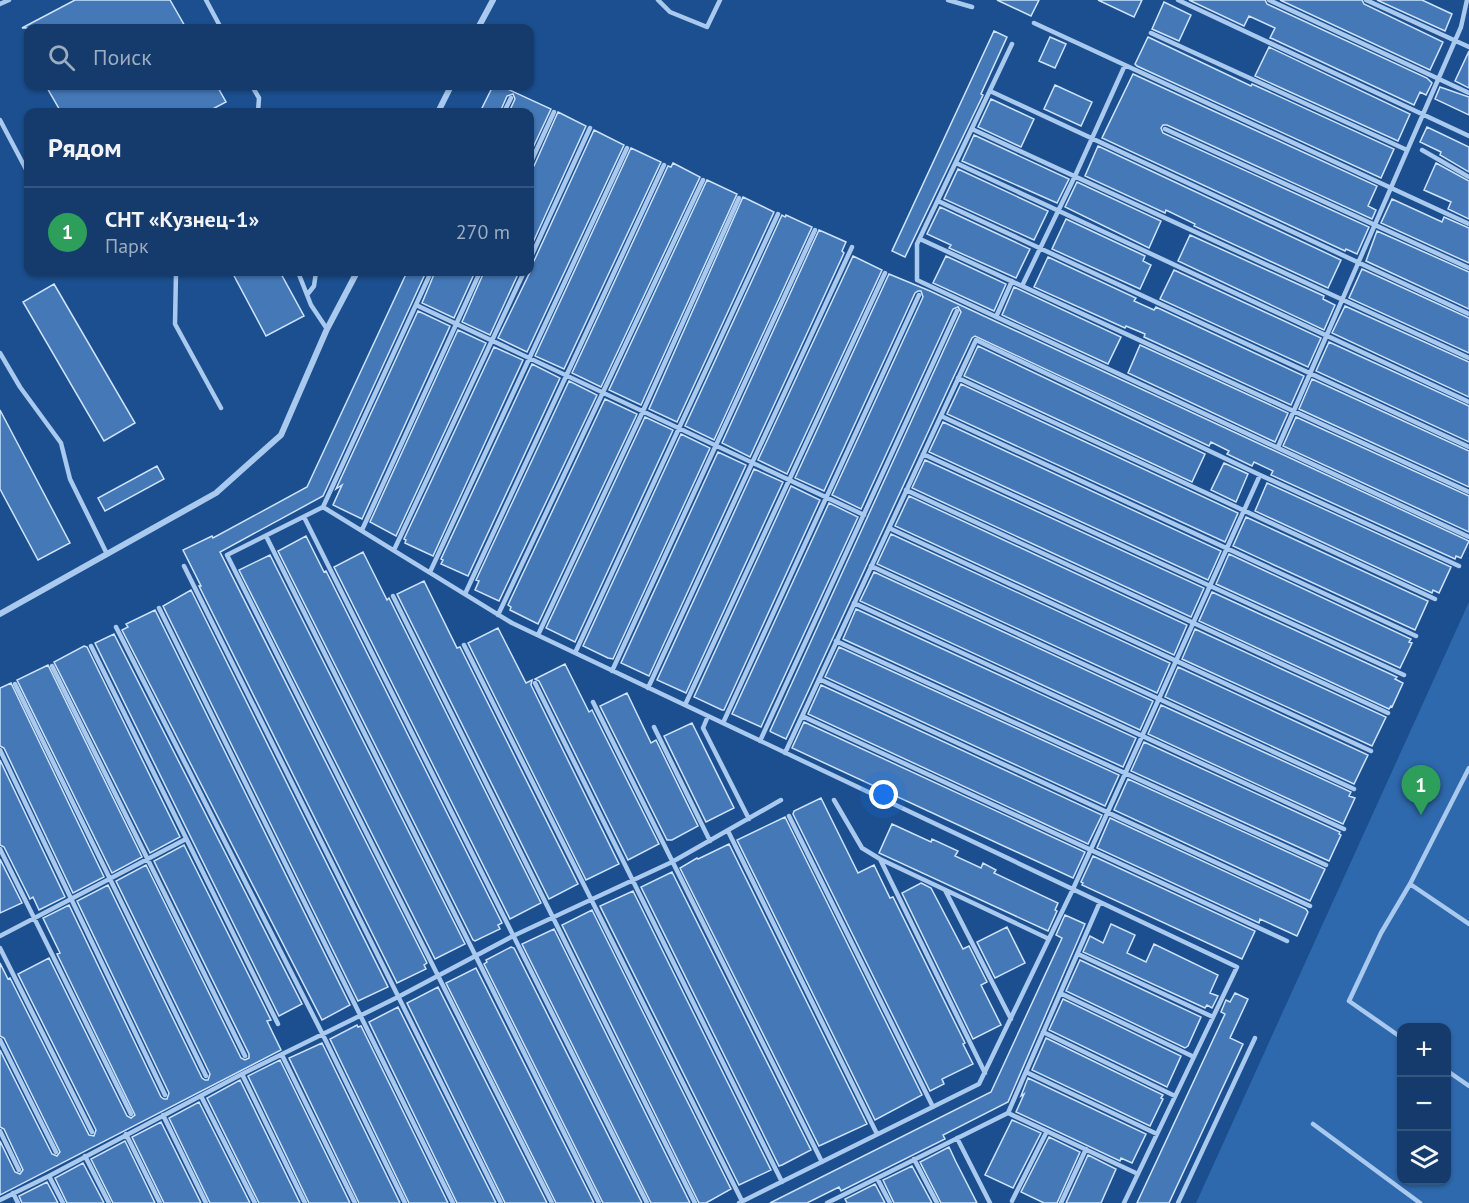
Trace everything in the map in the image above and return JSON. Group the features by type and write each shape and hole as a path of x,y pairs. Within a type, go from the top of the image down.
{"street":[{"path":"480,24 493,0"},
{"path":"440,108 449,90"},
{"path":"0,614 216,492 281,435 327,329 355,276"}],"lane":[{"path":"0,4 9,0"},
{"path":"206,0 219,24"},
{"path":"658,0 670,12 707,27 720,0"},
{"path":"948,0 972,7"},
{"path":"1178,0 1469,136"},
{"path":"1269,0 1469,93"},
{"path":"1366,0 1469,47"},
{"path":"1278,447 1461,27 1467,0"},
{"path":"1034,23 1469,224"},
{"path":"1151,33 1407,150"},
{"path":"1012,44 917,244 917,280 1469,537"},
{"path":"1022,286 1125,65"},
{"path":"254,90 259,98 258,108"},
{"path":"990,91 1469,314"},
{"path":"506,108 511,98"},
{"path":"534,155 554,112"},
{"path":"0,120 24,165"},
{"path":"534,250 590,128"},
{"path":"972,129 1469,357"},
{"path":"1165,129 1469,268"},
{"path":"430,572 627,148"},
{"path":"1422,150 1469,177"},
{"path":"956,163 1469,402"},
{"path":"465,594 664,165"},
{"path":"498,615 702,180"},
{"path":"538,635 739,198"},
{"path":"938,201 1469,447"},
{"path":"575,653 778,214"},
{"path":"612,671 815,230"},
{"path":"920,239 1469,492"},
{"path":"648,688 852,247"},
{"path":"685,705 885,273"},
{"path":"176,276 175,324 220,408"},
{"path":"299,276 327,329"},
{"path":"307,295 314,286 315,276"},
{"path":"429,276 323,507 227,555 552,1203"},
{"path":"362,530 478,276"},
{"path":"394,550 522,276"},
{"path":"996,317 1012,281"},
{"path":"723,723 919,295"},
{"path":"416,305 864,515"},
{"path":"760,741 957,311"},
{"path":"785,753 976,340 1260,475 1459,566"},
{"path":"0,353 20,387 61,443 70,479 107,554"},
{"path":"958,378 1436,599"},
{"path":"941,416 1416,636"},
{"path":"923,454 1404,675"},
{"path":"464,645 740,1202 979,1084 1091,850 1260,475"},
{"path":"906,490 1388,713"},
{"path":"323,507 498,615 1237,967 1124,1203"},
{"path":"304,517 647,1203"},
{"path":"889,528 1371,751"},
{"path":"266,536 599,1203"},
{"path":"184,566 501,1203"},
{"path":"871,566 1354,789"},
{"path":"393,596 695,1203"},
{"path":"854,603 1344,829"},
{"path":"159,608 453,1203"},
{"path":"117,627 405,1203"},
{"path":"836,641 1326,865"},
{"path":"91,646 278,1024"},
{"path":"52,666 245,1056"},
{"path":"819,679 1310,906"},
{"path":"535,683 782,1182"},
{"path":"15,684 206,1076"},
{"path":"593,702 822,1162"},
{"path":"708,716 703,728 749,819"},
{"path":"802,716 1287,941"},
{"path":"654,727 710,841"},
{"path":"0,750 165,1095"},
{"path":"1397,1035 1349,1001 1381,933 1410,884 1469,768"},
{"path":"0,1200 242,1074 398,998 513,936 672,862 781,800"},
{"path":"834,800 862,848 880,860 1049,939"},
{"path":"789,816 933,1107"},
{"path":"728,831 877,1134"},
{"path":"0,936 186,839"},
{"path":"0,849 131,1114"},
{"path":"880,860 985,1073"},
{"path":"1410,884 1469,924"},
{"path":"945,890 1011,1019"},
{"path":"826,1203 838,1200 914,1159 1008,1113 1100,902"},
{"path":"0,948 92,1132"},
{"path":"1078,954 1213,1017"},
{"path":"1060,993 1194,1057"},
{"path":"1043,1032 1175,1096"},
{"path":"1178,1203 1255,1038"},
{"path":"0,1040 56,1152"},
{"path":"282,1055 355,1203"},
{"path":"1026,1072 1157,1134"},
{"path":"1451,1073 1469,1086"},
{"path":"242,1074 305,1203"},
{"path":"201,1095 255,1203"},
{"path":"1008,1113 1138,1174"},
{"path":"163,1115 206,1203"},
{"path":"1313,1124 1420,1203"},
{"path":"0,1131 19,1170"},
{"path":"1012,1201 1047,1131"},
{"path":"126,1134 160,1203"},
{"path":"957,1138 990,1203"},
{"path":"1061,1203 1086,1149"},
{"path":"85,1156 109,1203"},
{"path":"914,1159 937,1203"},
{"path":"49,1176 63,1203"},
{"path":"877,1178 890,1203"},
{"path":"13,1193 18,1203"}],"shaded area":[{"path":"1469,602 1469,1203 1196,1203"}],"building":[{"path":"75,0 170,0 184,24 30,24"},
{"path":"997,0 1039,0 1031,16"},
{"path":"1098,0 1142,0 1134,17"},
{"path":"1189,0 1265,0 1267,4 1427,78 1432,83 1426,95 1420,92 1414,105 1270,38 1275,28 1249,16 1244,26"},
{"path":"1280,0 1362,0 1364,4 1443,42 1430,70"},
{"path":"1377,0 1422,0 1452,14 1445,31"},
{"path":"1164,2 1191,15 1179,41 1152,29"},
{"path":"994,31 1007,37 981,94 983,95 905,257 892,251"},
{"path":"1050,37 1066,44 1055,68 1039,61"},
{"path":"1148,37 1251,86 1252,84 1394,149 1381,178 1137,66 1135,64"},
{"path":"1269,47 1410,114 1398,141 1255,76"},
{"path":"1469,51 1469,88 1455,81"},
{"path":"1133,74 1377,186 1368,206 1376,210 1372,219 1167,125 1161,128 1163,133 1369,227 1357,254 1346,249 1345,251 1102,138"},
{"path":"1055,85 1092,102 1081,126 1044,109"},
{"path":"1440,87 1469,97 1469,115 1435,99"},
{"path":"48,90 219,90 226,102 215,108 59,108"},
{"path":"491,90 510,90 551,109 534,145 534,108 511,108 515,99 513,94 507,96 502,108 482,108"},
{"path":"991,99 1034,119 1021,147 978,127"},
{"path":"558,112 586,126 534,240 534,166"},
{"path":"1427,127 1469,147 1469,172 1440,155 1441,152 1420,142"},
{"path":"594,130 624,145 527,352 498,338 528,276 534,276 534,261"},
{"path":"974,135 1069,179 1057,203 962,161"},
{"path":"1098,146 1341,260 1328,288 1194,226 1195,224 1166,210 1165,213 1085,176"},
{"path":"631,148 661,162 564,369 535,356"},
{"path":"673,163 700,177 601,387 572,373 668,166 671,167"},
{"path":"1436,163 1469,181 1469,219 1448,209 1451,202 1424,190"},
{"path":"958,169 1048,211 1034,240 944,199"},
{"path":"707,180 737,194 641,405 609,390"},
{"path":"1077,182 1161,221 1149,248 1065,207"},
{"path":"743,197 774,212 677,422 649,409"},
{"path":"1392,199 1442,222 1444,217 1469,228 1469,263 1381,223"},
{"path":"940,207 1030,249 1016,278 949,248 951,245 927,234"},
{"path":"782,215 812,227 714,440 685,426"},
{"path":"1066,219 1145,256 1143,261 1151,265 1140,289 1052,249"},
{"path":"819,230 846,242 842,251 844,253 750,457 722,443"},
{"path":"1377,231 1469,272 1469,309 1366,261"},
{"path":"1190,235 1324,296 1323,299 1335,305 1324,330 1178,261"},
{"path":"853,256 882,270 787,474 758,460"},
{"path":"946,256 1006,284 994,311 933,283"},
{"path":"1048,257 1136,298 1134,301 1154,310 1156,307 1304,376 1291,405 1144,337 1145,334 1126,326 1125,328 1034,287"},
{"path":"1362,269 1469,318 1469,353 1349,298"},
{"path":"1174,270 1321,338 1308,367 1160,299"},
{"path":"889,274 1469,541 1461,558 1456,556 1455,559 1271,475 1273,471 1254,462 1252,466 1227,454 1229,451 1211,442 1209,446 975,336 954,376 786,739 771,732 961,312 958,307 953,309 861,509 832,495 923,297 921,291 915,293 824,491 795,478"},
{"path":"234,276 282,276 304,316 266,336"},
{"path":"405,276 424,276 323,496 220,552 427,963 424,965 426,969 397,983 183,550 212,536 213,538 307,487"},
{"path":"433,276 473,276 454,318 422,303"},
{"path":"482,276 517,276 490,335 462,322"},
{"path":"54,284 135,423 104,441 23,302"},
{"path":"1014,287 1121,337 1108,364 1002,315"},
{"path":"1345,306 1469,362 1469,397 1332,333"},
{"path":"418,311 450,326 362,519 333,505 342,485 336,489"},
{"path":"458,330 486,343 396,536 370,522"},
{"path":"1329,342 1469,406 1469,442 1316,371"},
{"path":"1140,345 1288,413 1275,442 1128,373"},
{"path":"978,346 1205,454 1192,482 964,376"},
{"path":"494,347 523,360 433,556 405,543 404,539"},
{"path":"532,364 560,378 468,576 441,564 443,560 441,559"},
{"path":"1312,379 1469,451 1469,487 1299,409"},
{"path":"569,381 597,395 499,601 475,590 479,581 476,580"},
{"path":"961,384 1238,513 1225,542 947,414"},
{"path":"605,399 637,414 538,624 510,610 511,607 508,605"},
{"path":"0,410 70,543 38,560 0,489"},
{"path":"645,417 673,430 575,642 546,628"},
{"path":"1296,417 1469,496 1469,532 1283,446"},
{"path":"943,422 1221,551 1208,580 929,452"},
{"path":"681,434 710,448 613,659 608,658 583,646"},
{"path":"718,452 746,465 649,676 621,663"},
{"path":"925,460 1204,588 1191,617 912,488"},
{"path":"1224,463 1248,474 1236,502 1211,490"},
{"path":"157,466 164,479 105,511 98,498"},
{"path":"754,469 783,482 686,693 657,680"},
{"path":"1267,483 1451,567 1439,593 1433,590 1432,593 1255,511"},
{"path":"791,486 820,500 724,710 722,710 694,697"},
{"path":"909,496 1187,625 1174,655 895,526"},
{"path":"829,503 858,517 761,727 732,714"},
{"path":"1246,517 1428,601 1415,630 1233,546"},
{"path":"891,534 1170,663 1157,693 877,564"},
{"path":"306,536 324,572 326,571 502,923 498,925 500,929 475,941 278,551"},
{"path":"363,552 387,600 389,598 541,903 510,919 334,567"},
{"path":"1229,554 1411,639 1409,642 1412,643 1400,668 1216,584"},
{"path":"270,555 465,944 435,959 239,570"},
{"path":"874,572 1153,701 1140,730 860,601"},
{"path":"424,581 457,648 460,647 578,884 549,899 397,594"},
{"path":"191,590 388,987 358,1001 163,606"},
{"path":"1212,592 1397,677 1395,679 1403,683 1392,707 1389,709 1199,621"},
{"path":"856,609 1136,738 1123,767 843,639"},
{"path":"155,610 350,1005 322,1020 122,630 128,627 126,624"},
{"path":"498,628 526,683 532,680 531,685 619,864 586,880 468,643"},
{"path":"1195,629 1386,717 1372,746 1182,659"},
{"path":"114,634 302,1004 279,1016 95,643"},
{"path":"84,646 87,647 180,837 150,853 54,662"},
{"path":"839,647 1119,775 1105,806 825,677"},
{"path":"565,664 589,712 592,710 659,844 628,860 539,681 535,679"},
{"path":"48,665 142,857 112,873 17,680"},
{"path":"1178,667 1368,755 1354,784 1165,697"},
{"path":"11,683 104,877 73,893 4,748 0,746 0,688"},
{"path":"821,685 1102,815 1088,844 808,714"},
{"path":"627,693 651,743 656,740 698,826 672,840 667,840 600,706"},
{"path":"1161,705 1351,792 1349,796 1355,798 1343,824 1148,734"},
{"path":"804,722 1085,852 1073,878 792,748"},
{"path":"692,723 734,808 706,822 664,736"},
{"path":"1144,742 1340,832 1341,835 1329,861 1131,771"},
{"path":"0,760 65,897 39,910 33,897 30,899 4,847 0,845"},
{"path":"1128,779 1325,869 1310,901 1114,810"},
{"path":"821,798 858,873 874,865 890,898 893,897 965,1043 963,1044 973,1064 942,1079 944,1084 930,1091 793,814 794,811"},
{"path":"785,817 922,1095 875,1120 737,840"},
{"path":"1110,818 1306,909 1308,912 1297,936 1260,919 1259,923 1097,848"},
{"path":"892,824 931,842 932,839 958,851 955,856 981,868 983,863 996,870 994,873 1058,903 1048,931 879,853"},
{"path":"729,844 867,1124 819,1146 680,868"},
{"path":"184,845 271,1020 267,1021 281,1050 0,1195 0,1141 15,1172 20,1174 23,1170 4,1129 0,1127 0,1050 52,1154 57,1156 60,1152 4,1038 0,1036 0,963 8,979 10,978 89,1135 94,1136 96,1130 18,974 49,958 127,1116 131,1118 135,1115 57,954 60,953 43,918 69,905 161,1097 167,1099 169,1093 77,901 108,885 202,1078 208,1080 210,1074 116,881 146,865 241,1058 245,1060 249,1058 154,861"},
{"path":"1093,856 1255,931 1242,959 1082,885 1081,882"},
{"path":"0,859 22,903 0,913"},
{"path":"672,872 811,1150 782,1165 779,1166 641,887"},
{"path":"921,883 931,888 963,949 969,946 987,982 981,985 1001,1025 973,1039 902,893"},
{"path":"633,891 771,1170 739,1185 600,906"},
{"path":"592,910 731,1189 706,1203 699,1203 562,925"},
{"path":"1065,915 1085,924 1008,1102 943,1135 945,1139 841,1191 839,1187 807,1203 770,1203 991,1092 1062,938 1056,935"},
{"path":"1111,924 1135,935 1127,953 1146,962 1154,944 1218,975 1210,993 1218,996 1212,1008 1207,1005 1205,1008 1083,952 1090,936 1103,943"},
{"path":"1007,927 1025,963 995,978 977,942"},
{"path":"554,929 690,1203 651,1203 522,944"},
{"path":"511,947 514,948 642,1203 603,1203 484,964 486,960"},
{"path":"1080,960 1201,1017 1188,1046 1185,1048 1066,991"},
{"path":"476,968 594,1203 556,1203 446,983"},
{"path":"438,987 547,1203 505,1203 407,1003"},
{"path":"1235,993 1248,999 1230,1038 1243,1044 1169,1203 1137,1203 1225,1014 1221,1012 1226,1000 1230,1002"},
{"path":"1063,999 1181,1056 1167,1087 1049,1030"},
{"path":"398,1007 496,1203 457,1203 369,1022"},
{"path":"357,1025 361,1026 448,1203 409,1203 330,1039"},
{"path":"1046,1038 1163,1095 1150,1126 1032,1070"},
{"path":"322,1043 400,1203 359,1203 289,1058"},
{"path":"280,1060 350,1203 309,1203 248,1076"},
{"path":"1028,1078 1146,1134 1132,1163 1121,1158 1120,1161 1016,1112"},
{"path":"240,1080 300,1203 259,1203 207,1098"},
{"path":"199,1102 250,1203 210,1203 169,1118"},
{"path":"1012,1120 1041,1133 1013,1188 985,1175"},
{"path":"161,1122 201,1203 164,1203 132,1137"},
{"path":"1049,1137 1080,1152 1057,1203 1044,1203 1021,1192"},
{"path":"125,1141 155,1203 113,1203 91,1159"},
{"path":"949,1147 977,1203 941,1203 920,1162"},
{"path":"1088,1155 1116,1169 1101,1203 1066,1203"},
{"path":"83,1163 104,1203 67,1203 55,1178"},
{"path":"912,1166 932,1203 894,1203 883,1180"},
{"path":"47,1182 58,1203 22,1203 19,1196"},
{"path":"875,1184 885,1203 847,1203 845,1199"}],"place":[{"name":"СНТ «Кузнец-1»","path":"1421,815"}]}
